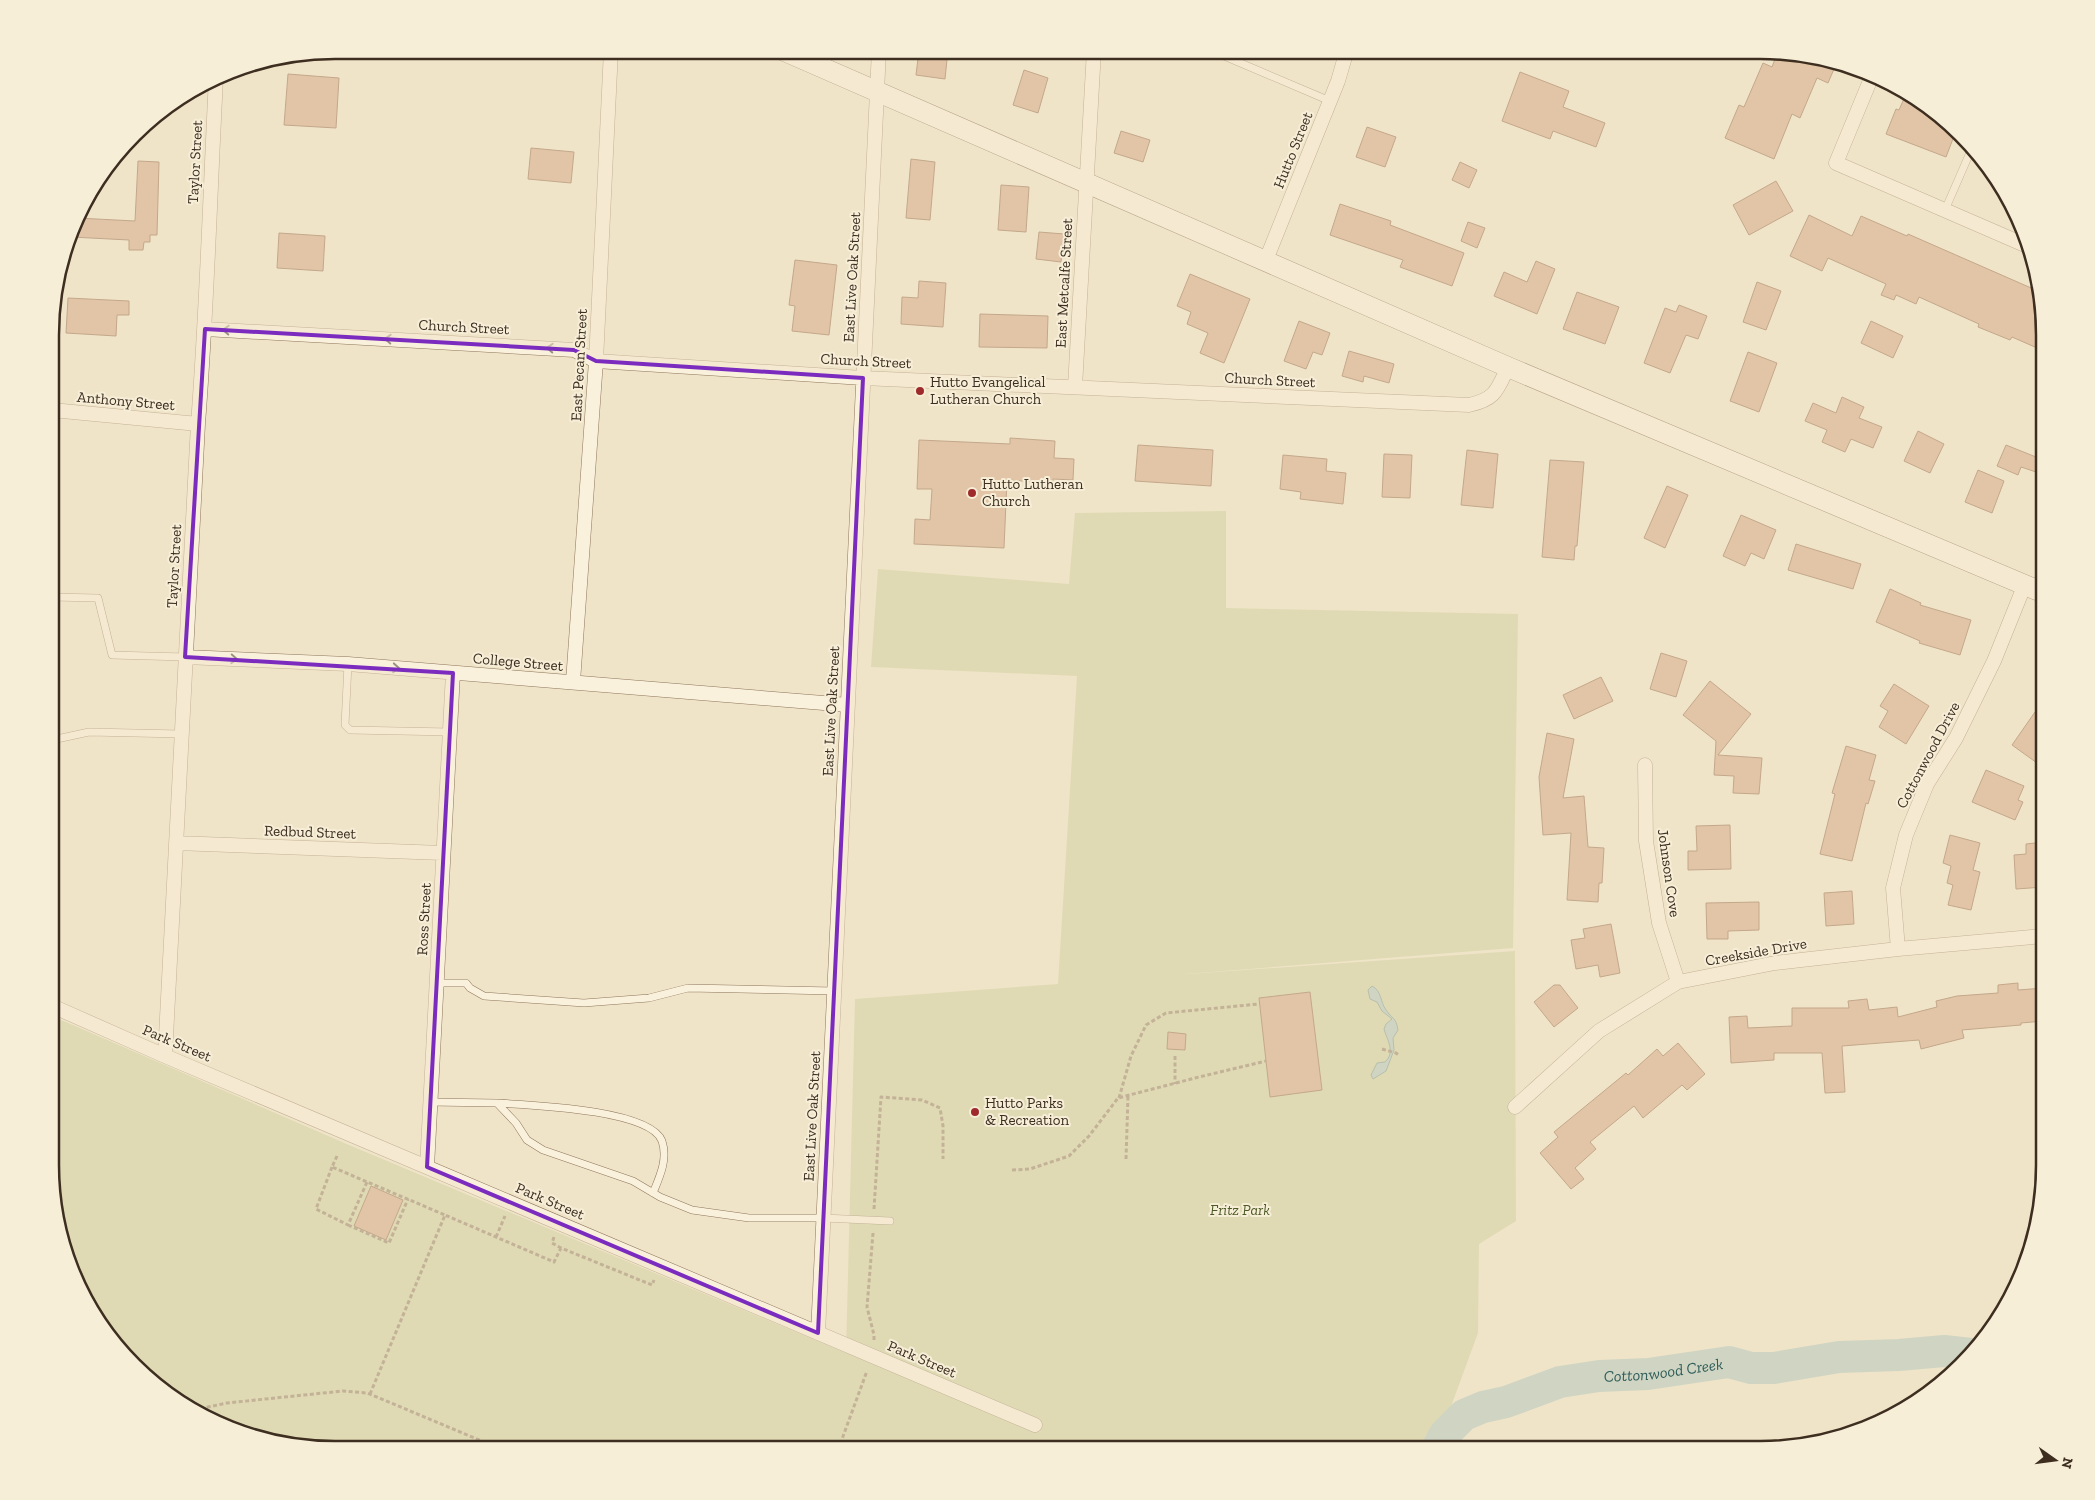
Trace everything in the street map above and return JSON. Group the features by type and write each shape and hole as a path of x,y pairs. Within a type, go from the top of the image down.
{"main road":[{"path":"803,59 1508,367 2036,589"}],"street":[{"name":"East Pecan Street","path":"573,682 596,361 611,59"},
{"name":"East Live Oak Street","path":"818,1333 879,59"},
{"name":"East Metcalfe Street","path":"1075,387 1093,59"},
{"name":"Hutto Street","path":"1266,260 1330,100 1344,59"},
{"path":"1870,82 1836,163 2021,243"},
{"name":"Taylor Street","path":"165,1056 185,657 205,329 205,289 216,86"},
{"name":"Church Street","path":"205,329 574,350 596,361 863,378 1469,405 1485,402 1498,389 1508,367"},
{"name":"Anthony Street","path":"59,411 198,424"},
{"name":"Cottonwood Drive","path":"1898,948 1893,888 1906,835 1927,784 1956,738 1994,661 2025,584"},
{"name":"College Street","path":"185,657 348,664 848,705"},
{"name":"Ross Street","path":"427,1167 453,673"},
{"name":"Johnson Cove","path":"1646,765 1646,841 1660,923 1678,982"},
{"name":"Redbud Street","path":"176,843 443,854"},
{"name":"Creekside Drive","path":"1515,1107 1600,1031 1678,982 1775,963 1898,948 2036,937"},
{"name":"Park Street","path":"59,1009 165,1056 1035,1425"}],"lane":[{"path":"1232,59 1330,100"},
{"path":"1945,210 1969,154"},
{"path":"59,597 98,598 112,654 185,657"},
{"path":"348,664 345,725 350,730 450,732"},
{"path":"59,738 89,732 181,734"},
{"path":"436,984 466,983 470,988 484,996 584,1003 649,998 688,988 834,991"},
{"path":"430,1102 497,1103 576,1108 647,1126 661,1139 664,1155 662,1172 653,1192"},
{"path":"497,1103 516,1123 527,1140 542,1150 633,1181 692,1210 749,1218 823,1218 890,1221"}],"path":[{"path":"1012,1170 1030,1169 1069,1156 1089,1136 1118,1098 1130,1056 1146,1025 1166,1013 1259,1004"},
{"path":"1383,1049 1398,1055"},
{"path":"1175,1056 1175,1084"},
{"path":"1118,1098 1266,1061"},
{"path":"1126,1159 1128,1096"},
{"path":"874,1220 881,1098 922,1100 940,1108 943,1126 943,1159"},
{"path":"337,1156 316,1209 389,1243 408,1199"},
{"path":"332,1167 554,1262 561,1248"},
{"path":"348,1225 367,1182"},
{"path":"496,1237 506,1213"},
{"path":"370,1394 445,1214"},
{"path":"555,1234 552,1243 561,1248 652,1285 656,1276"},
{"path":"204,1408 227,1403 343,1391 370,1394 481,1441"}],"highlighted area":[{"path":"205,329 574,350 596,361 863,378 818,1333 427,1167 453,673 185,657"}],"green space":[{"name":"Fritz Park","path":"1226,511 1226,608 1518,614 1513,948 1173,975 1515,951 1516,1221 1479,1244 1478,1333 1438,1441 317,1441 264,1432 246,1427 213,1413 167,1384 127,1347 105,1318 87,1287 73,1254 64,1219 59,1183 59,1019 349,1145 846,1353 855,999 1058,984 1077,676 871,667 878,569 1069,584 1075,513"}],"water":[{"path":"1372,986 1378,991 1384,1007 1395,1020 1398,1030 1393,1038 1394,1050 1386,1071 1373,1079 1371,1075 1377,1063 1385,1062 1390,1054 1390,1046 1384,1029 1386,1024 1392,1019 1382,1011 1377,1002 1370,999 1368,990"}],"building":[{"path":"918,59 947,59 945,79 916,75"},
{"path":"1775,59 1778,59 1834,69 1828,83 1817,78 1800,118 1792,114 1774,159 1725,138 1739,105 1744,107 1763,63 1772,67"},
{"path":"1024,70 1048,78 1038,113 1013,105"},
{"path":"1520,72 1569,91 1563,107 1605,123 1596,147 1553,131 1550,139 1502,121"},
{"path":"288,74 339,78 336,128 284,125"},
{"path":"1904,99 1942,127 1953,138 1946,157 1886,134 1896,109 1899,110"},
{"path":"1367,127 1396,137 1385,167 1356,157"},
{"path":"1121,131 1150,140 1143,162 1114,153"},
{"path":"531,148 574,152 571,183 528,179"},
{"path":"911,159 935,162 930,220 906,218"},
{"path":"138,161 159,162 157,235 150,235 150,242 144,242 143,250 129,250 129,240 77,237 85,218 135,221"},
{"path":"1460,162 1477,170 1469,188 1452,180"},
{"path":"1776,181 1793,211 1749,235 1733,205"},
{"path":"1001,185 1029,187 1026,232 998,230"},
{"path":"1340,204 1391,221 1390,225 1464,253 1452,286 1400,267 1403,260 1330,235"},
{"path":"1809,215 1852,236 1861,216 1907,236 1908,234 2032,288 2036,317 2036,348 2012,337 2010,340 1978,327 1979,324 1919,297 1916,304 1896,295 1894,300 1881,295 1886,284 1828,258 1822,271 1790,256"},
{"path":"1468,222 1485,228 1477,248 1461,241"},
{"path":"1039,232 1064,234 1061,262 1036,259"},
{"path":"279,233 325,236 323,271 277,268"},
{"path":"795,260 837,265 829,335 792,331 795,306 789,305"},
{"path":"1536,261 1555,269 1537,314 1494,296 1504,272 1527,282"},
{"path":"1190,274 1250,299 1224,363 1200,353 1208,333 1187,324 1191,312 1177,306"},
{"path":"919,281 946,283 943,327 901,324 902,297 918,298"},
{"path":"1757,282 1781,291 1766,330 1743,322"},
{"path":"1577,292 1619,307 1605,344 1563,329"},
{"path":"68,298 129,301 129,315 117,315 116,336 66,333"},
{"path":"1679,305 1707,316 1698,339 1686,335 1670,373 1644,363 1665,308 1676,312"},
{"path":"980,314 1048,316 1047,348 979,347"},
{"path":"1299,321 1330,333 1322,355 1313,352 1306,369 1284,361"},
{"path":"1871,321 1903,336 1893,358 1861,343"},
{"path":"1349,351 1394,364 1389,383 1364,376 1363,382 1342,376"},
{"path":"1748,352 1777,363 1759,412 1730,401"},
{"path":"1842,397 1864,407 1859,418 1882,427 1873,448 1851,439 1845,452 1822,442 1827,430 1805,421 1813,403 1836,413"},
{"path":"1918,431 1944,444 1930,473 1904,461"},
{"name":"Hutto Lutheran Church","path":"1010,438 1055,441 1054,458 1074,459 1073,480 1053,479 1053,483 1007,480 1004,548 914,544 915,519 930,520 932,489 917,489 919,440 1010,444"},
{"path":"1138,445 1213,450 1211,486 1135,481"},
{"path":"2006,445 2036,457 2036,472 2021,467 2018,475 1997,466"},
{"path":"1467,450 1498,454 1493,508 1461,505"},
{"path":"1384,454 1412,455 1410,498 1382,497"},
{"path":"1283,455 1327,459 1326,471 1346,473 1343,504 1300,499 1301,492 1280,489"},
{"path":"1550,460 1584,462 1577,546 1575,546 1574,560 1542,557"},
{"path":"1978,470 2004,481 1992,513 1965,502"},
{"path":"1667,486 1688,495 1665,548 1644,538"},
{"path":"1741,515 1776,530 1764,559 1751,553 1745,566 1723,556"},
{"path":"1796,544 1861,564 1853,589 1788,570"},
{"path":"1890,589 1921,603 1920,605 1971,620 1960,655 1919,643 1920,641 1876,622"},
{"path":"1661,653 1687,661 1676,697 1650,689"},
{"path":"1601,677 1613,701 1574,719 1563,695"},
{"path":"1710,681 1751,714 1718,755 1762,758 1759,794 1733,793 1734,776 1714,775 1716,741 1683,715"},
{"path":"1894,684 1929,706 1906,744 1879,727 1888,711 1880,706"},
{"path":"2035,712 2036,762 2012,745"},
{"path":"1547,733 1574,739 1563,798 1584,796 1588,847 1604,848 1602,883 1599,883 1598,902 1567,900 1571,833 1543,835 1539,777"},
{"path":"1846,746 1876,755 1869,780 1875,781 1868,804 1866,803 1852,861 1820,854 1835,794 1832,793"},
{"path":"1986,770 2024,786 2018,800 2023,802 2015,820 1972,802"},
{"path":"1730,825 1731,869 1688,870 1688,851 1697,851 1696,826"},
{"path":"1950,835 1980,843 1973,870 1980,872 1971,910 1948,905 1953,885 1947,883 1951,866 1943,863"},
{"path":"2036,843 2036,888 2016,889 2014,855 2026,854 2026,844"},
{"path":"1852,891 1854,924 1826,926 1824,893"},
{"path":"1759,902 1759,930 1728,931 1728,939 1707,939 1706,903"},
{"path":"1611,924 1620,973 1600,977 1598,965 1576,969 1571,940 1585,938 1583,929"},
{"path":"2018,983 2018,990 2036,989 2036,1022 2021,1023 2021,1025 1962,1030 1964,1038 1921,1049 1919,1040 1842,1046 1845,1092 1825,1093 1822,1053 1774,1053 1774,1060 1731,1063 1729,1017 1747,1016 1748,1028 1792,1026 1792,1008 1849,1008 1848,1001 1867,999 1869,1010 1897,1007 1898,1017 1937,1007 1936,1001 1957,996 1998,993 1998,985"},
{"path":"1554,985 1560,985 1578,1008 1554,1027 1534,1002"},
{"path":"1310,992 1322,1090 1270,1097 1259,998"},
{"path":"1168,1032 1186,1034 1185,1050 1167,1049"},
{"path":"1678,1043 1705,1074 1687,1090 1682,1085 1643,1118 1634,1106 1590,1142 1596,1149 1575,1168 1584,1179 1571,1189 1540,1153 1558,1137 1554,1132 1626,1073 1628,1075 1657,1049 1663,1056"},
{"path":"371,1186 403,1200 386,1240 354,1226"}],"waterway":[{"name":"Cottonwood Creek","path":"1441,1441 1445,1434 1464,1415 1560,1382 1599,1376 1648,1374 1729,1362 1751,1368 1774,1368 1839,1357 1944,1351 1962,1353"}],"place":[{"name":"Hutto Evangelical Lutheran Church","path":"920,391"},
{"name":"Hutto Lutheran Church","path":"972,493"},
{"name":"Hutto Parks & Recreation","path":"975,1112"}]}
